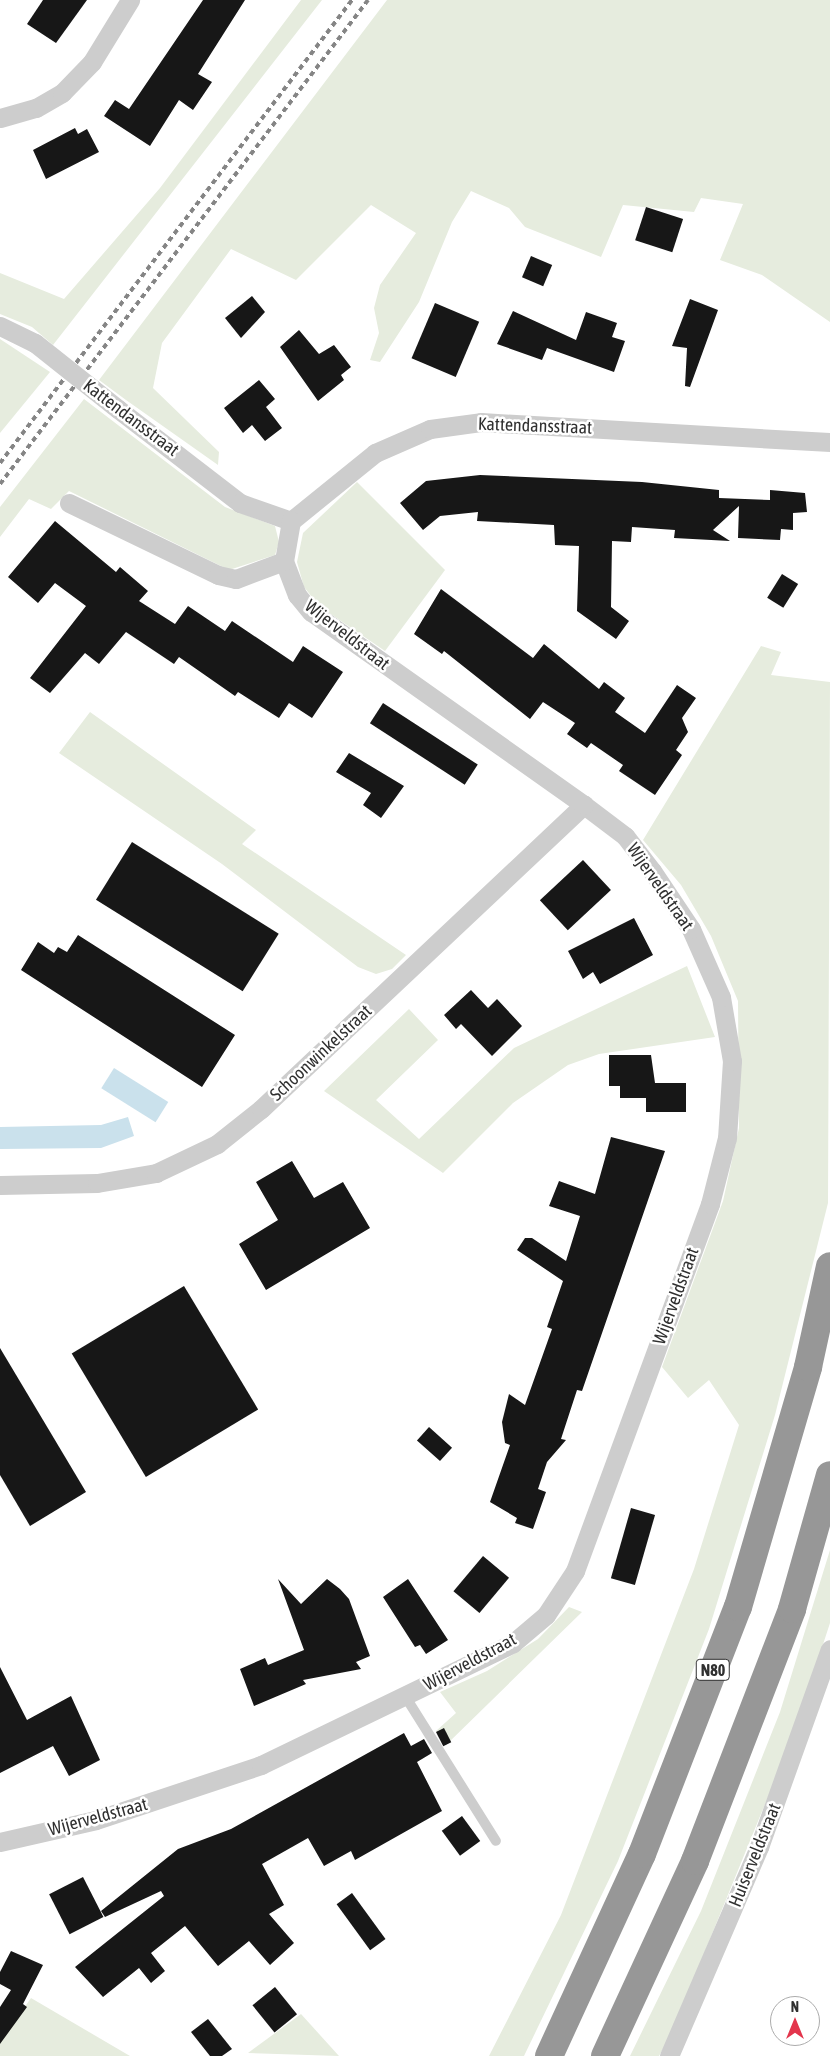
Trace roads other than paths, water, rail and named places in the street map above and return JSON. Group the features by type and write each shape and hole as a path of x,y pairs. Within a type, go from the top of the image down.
{"highway":[{"name":"N80","path":"549,2056 642,1854 738,1607 808,1367 830,1266"},
{"path":"605,2056 702,1843 792,1609 830,1475"}],"street":[{"path":"0,118 36,108 62,93 92,62 130,0"},
{"name":"Kattendansstraat","path":"0,326 35,344 240,503 291,521 375,453 430,429 480,422 830,442"},
{"path":"69,503 218,575 236,579 284,561 291,521"},
{"name":"Wijerveldstraat","path":"0,1842 96,1820 252,1768 513,1643 546,1615 575,1570 710,1204 727,1138 732,1061 721,997 691,929 652,871 625,836 311,612 297,595 284,561"},
{"name":"Schoonwinkelstraat","path":"0,1185 97,1183 156,1173 217,1144 261,1109 584,805"},
{"name":"Huiserveldstraat","path":"668,2056 759,1847 830,1649"}],"lane":[{"path":"405,1696 496,1841"}],"water":[{"path":"114,1068 168,1102 156,1122 101,1088"},
{"path":"128,1117 134,1136 101,1148 0,1149 0,1127 101,1125"}],"railway":[{"path":"0,463 352,0"},
{"path":"0,484 368,0"}]}
